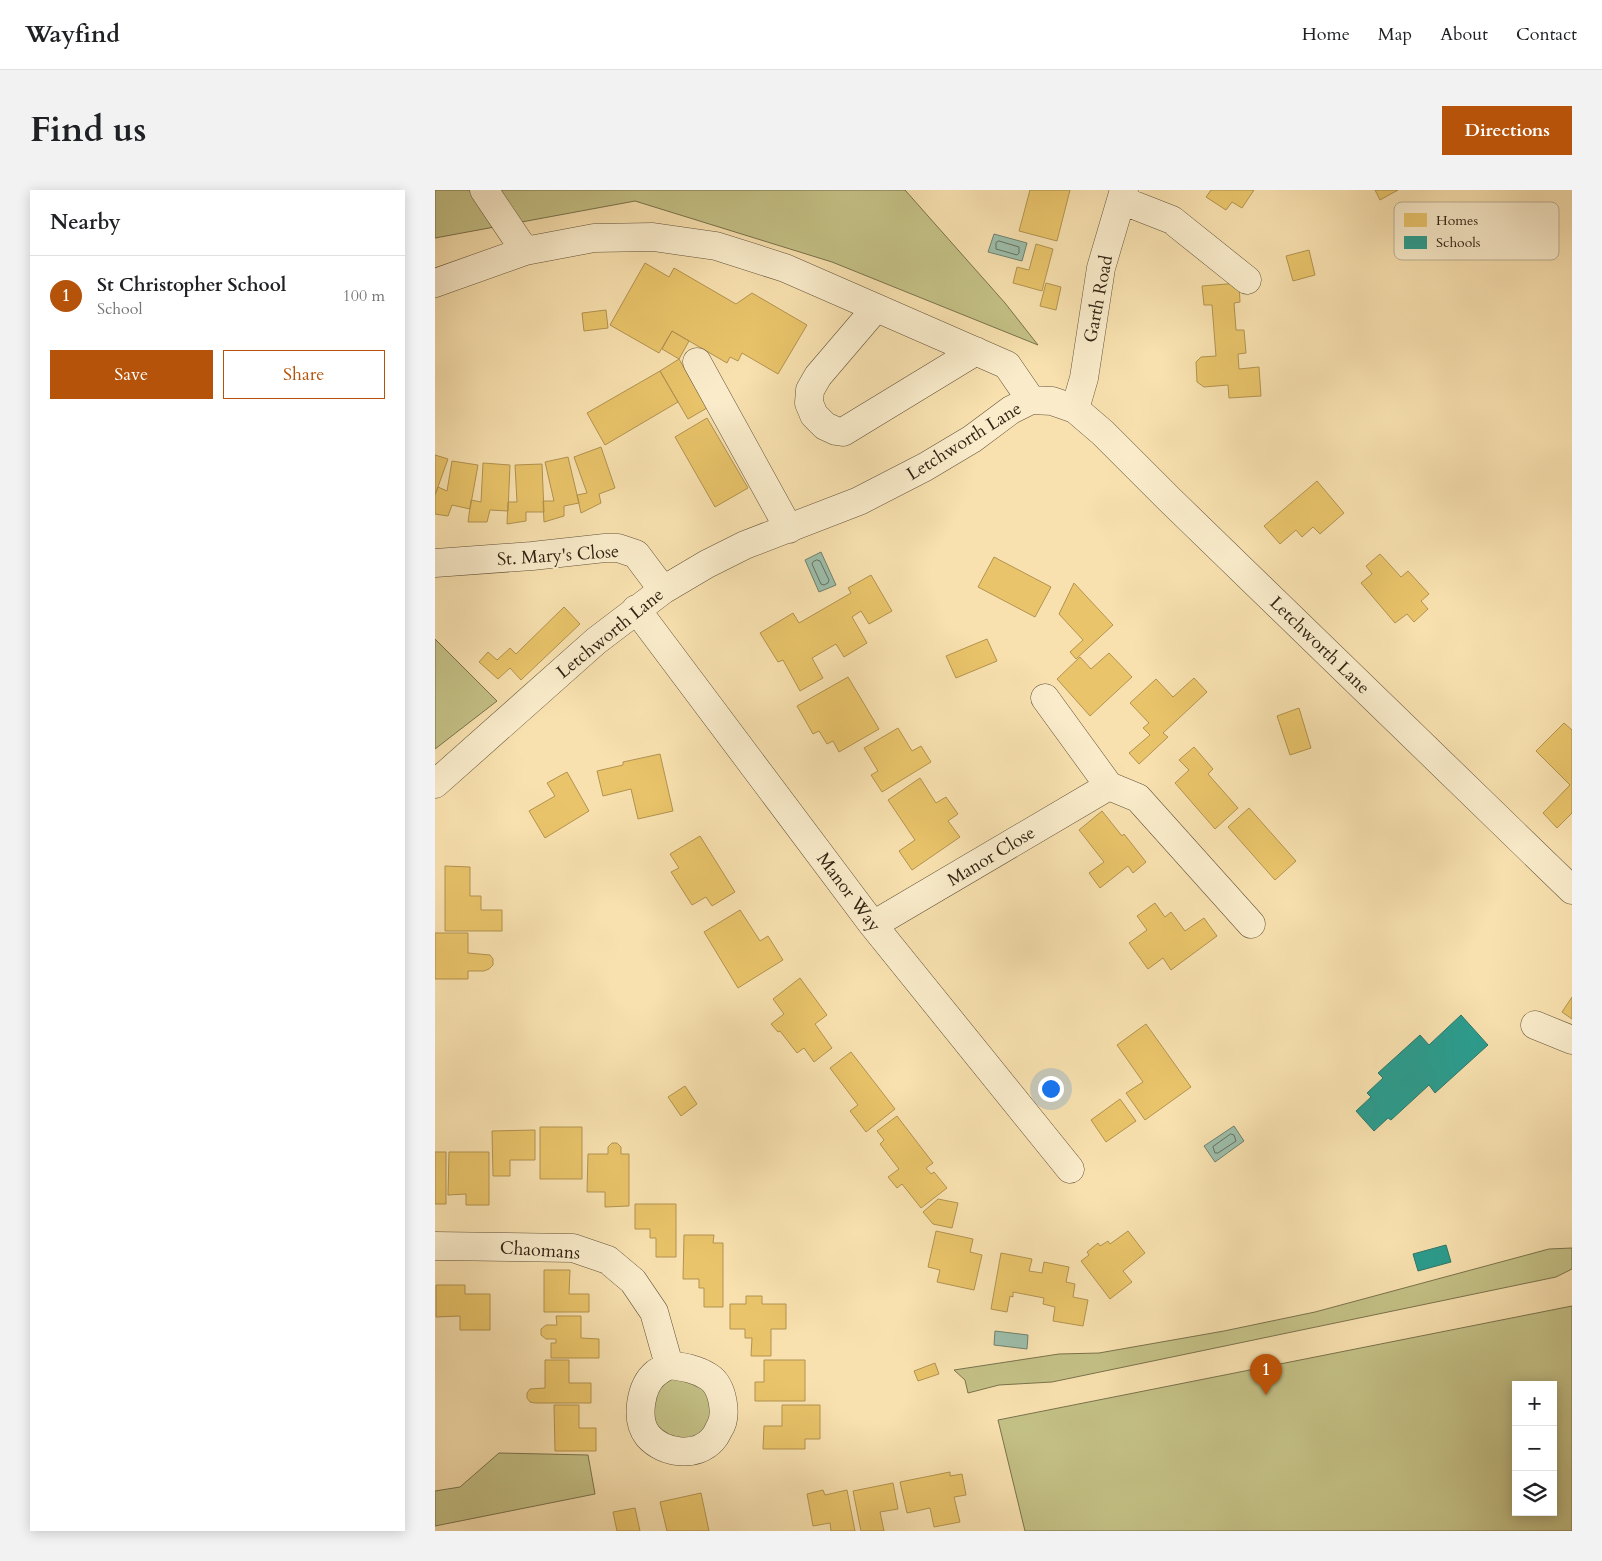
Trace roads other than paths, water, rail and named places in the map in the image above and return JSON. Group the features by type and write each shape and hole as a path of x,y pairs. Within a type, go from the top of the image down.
{"street":[{"path":"484,190 525,250"},
{"path":"1123,195 1172,220 1247,280"},
{"name":"Garth Road","path":"1075,409 1083,378 1101,268 1123,195"},
{"path":"435,284 525,250 594,238 653,238 716,246 785,268 1007,365 1031,400"},
{"path":"876,308 817,376 810,390 809,403 814,415 825,426 836,431 843,432 976,351"},
{"path":"697,362 789,529"},
{"name":"Letchworth Lane","path":"435,784 596,641 663,590 707,564 745,545 859,501 925,468 972,439 1011,410 1031,400 1052,401 1075,409 1103,433 1169,500 1572,890"},
{"name":"St. Mary's Close","path":"435,563 618,548 636,554 663,590"},
{"name":"Manor Way","path":"636,609 873,925 1069,1168"},
{"path":"1045,698 1109,786 1138,798 1251,924"},
{"name":"Manor Close","path":"873,925 1109,786"},
{"path":"1535,1024 1572,1040"},
{"name":"Chaomans","path":"435,1246 573,1248 608,1260 633,1281 654,1312 669,1365"}],"water":[{"path":"994,234 1027,243 1022,261 988,252"},
{"path":"821,552 836,585 819,592 805,560"},
{"path":"1234,1126 1244,1141 1215,1162 1204,1146"},
{"path":"995,1331 1028,1335 1027,1349 994,1345"}],"place":[{"name":"St Christopher School","path":"1266,1395"}]}
